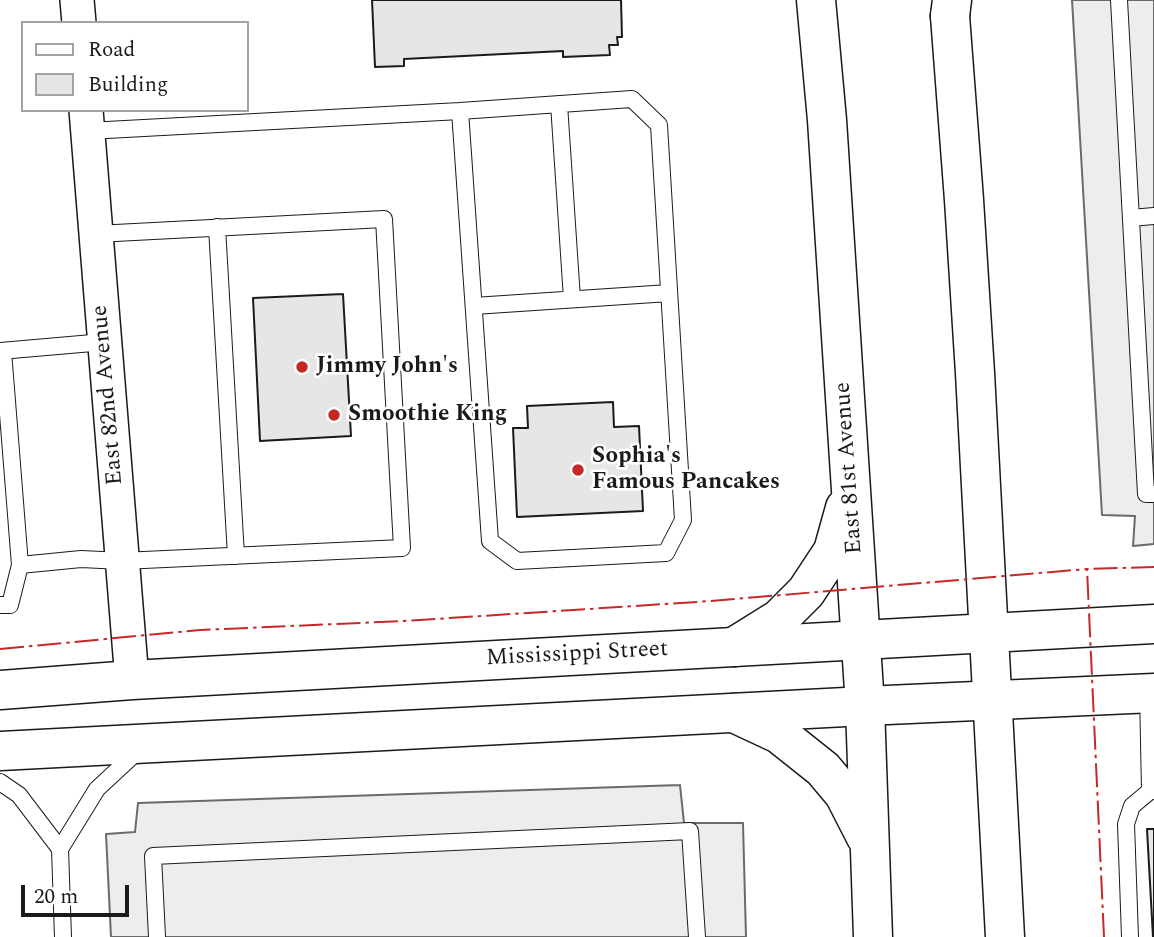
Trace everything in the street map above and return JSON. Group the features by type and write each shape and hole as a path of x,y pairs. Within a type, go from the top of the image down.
{"main road":[{"name":"East 81st Avenue","path":"816,0 827,120 861,640 873,937"},
{"path":"951,8 1005,937"},
{"path":"734,647 779,619 806,592 833,551 851,489"},
{"name":"Mississippi Street","path":"0,690 132,680 1154,624"},
{"path":"0,751 1151,693"},
{"path":"734,713 779,734 823,769 844,794 869,842"}],"street":[{"path":"77,0 79,21"},
{"name":"East 82nd Avenue","path":"87,120 132,680"}],"lane":[{"path":"1119,0 1146,494 1154,494"},
{"path":"87,120 460,111 632,99 659,125 683,520 666,553 517,561 490,541 460,111"},
{"path":"559,104 572,299"},
{"path":"1131,218 1154,216"},
{"path":"20,565 81,559 122,561 402,548 384,219 96,234"},
{"path":"217,228 236,556"},
{"path":"474,306 670,293"},
{"path":"0,605 10,605 20,565 1,351 104,342"},
{"path":"1130,937 1126,824 1132,806 1152,791 1151,693"},
{"path":"63,937 60,849 97,789 146,743"},
{"path":"0,782 19,795 60,849"},
{"path":"157,937 153,856 690,831 697,937"}],"shaded area":[{"path":"1072,0 1154,0 1154,544 1133,546 1135,516 1102,515"},
{"path":"680,785 684,823 743,823 746,937 111,937 106,834 135,832 138,803"}],"building":[{"path":"372,0 621,0 622,37 617,37 618,45 609,45 610,55 563,57 563,51 404,59 404,66 375,67"},
{"name":"Jimmy John's","path":"343,294 351,436 260,441 253,298"},
{"name":"Sophia's Famous Pancakes","path":"613,402 614,427 639,426 643,511 517,517 513,428 528,428 527,406"},
{"path":"1147,829 1154,829 1154,937 1153,937"}],"power":[{"path":"1104,937 1087,569 1154,567"},
{"path":"0,649 200,630 404,621 711,601 1087,569"}],"place":[{"name":"Jimmy John's","path":"302,367"},
{"name":"Smoothie King","path":"334,415"},
{"name":"Sophia's Famous Pancakes","path":"578,470"}]}
